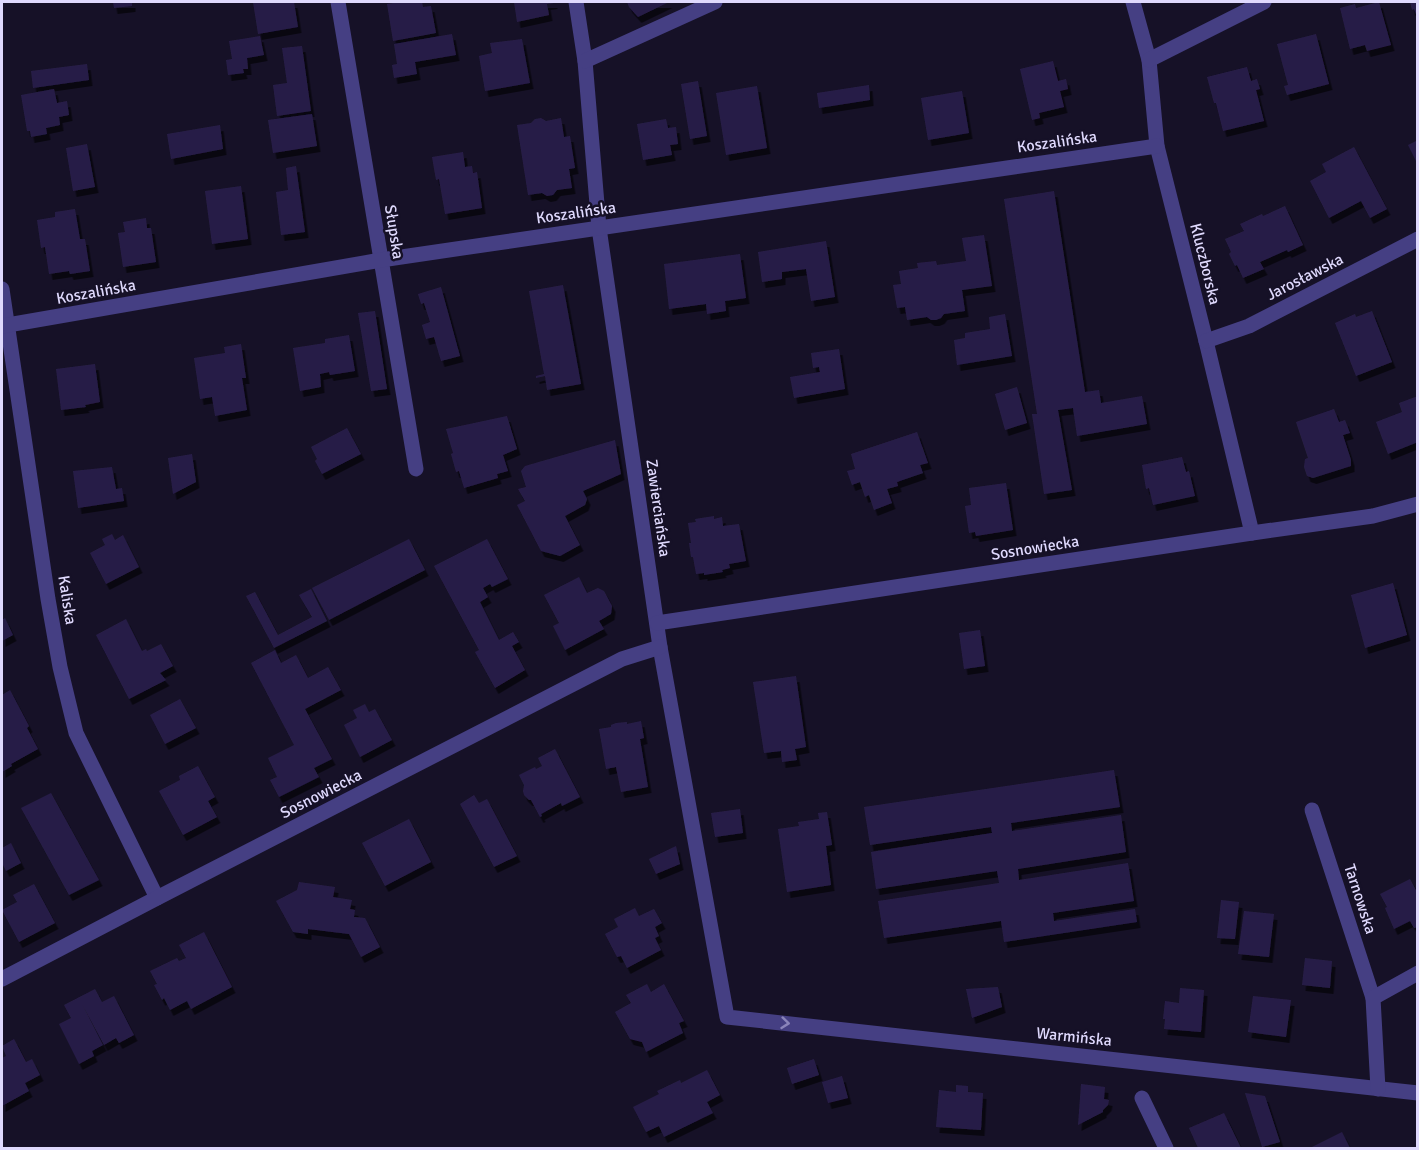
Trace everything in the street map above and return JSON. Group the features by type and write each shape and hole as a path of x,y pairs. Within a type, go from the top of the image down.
{"street":[{"name":"Słupska","path":"338,2 417,469"},
{"name":"Zawierciańska","path":"576,2 585,61 599,228 660,647 727,1017"},
{"path":"585,61 716,2"},
{"name":"Kluczborska","path":"1133,2 1149,60 1157,146 1252,533"},
{"path":"1149,60 1264,2"},
{"name":"Koszalińska","path":"4,326 381,260 1157,146"},
{"name":"Jarosławska","path":"1206,341 1249,326 1418,239"},
{"name":"Kaliska","path":"2,289 4,326 48,599 60,668 76,733 157,898"},
{"name":"Sosnowiecka","path":"657,624 1373,516 1418,504"},
{"name":"Sosnowiecka","path":"2,979 622,659 660,647"},
{"name":"Tarnowska","path":"1312,810 1373,998 1378,1089"},
{"path":"1373,998 1418,973"},
{"name":"Warmińska","path":"727,1017 1418,1093"},
{"path":"1142,1098 1166,1149"}],"building":[{"path":"113,2 132,2 132,6 114,8"},
{"path":"253,2 294,2 298,27 258,34"},
{"path":"422,2 423,7 431,6 436,33 393,41 387,4"},
{"path":"514,2 554,3 547,4 549,15 517,22"},
{"path":"627,2 669,2 638,17"},
{"path":"1379,2 1391,45 1367,51 1365,45 1350,49 1340,8 1355,4 1356,8"},
{"path":"1410,2 1418,2 1418,19 1414,9 1412,10"},
{"path":"452,34 456,55 415,62 417,74 394,78 392,65 397,64 394,44"},
{"path":"1316,34 1329,84 1287,95 1284,86 1288,85 1277,44"},
{"path":"260,36 264,55 247,58 248,69 243,69 244,73 228,75 226,60 232,59 229,41"},
{"path":"522,39 530,83 485,91 479,56 492,53 490,43"},
{"path":"302,46 311,111 277,116 273,85 287,83 282,48"},
{"path":"1053,61 1058,81 1066,79 1068,89 1060,91 1064,107 1039,113 1040,118 1032,120 1020,69"},
{"path":"87,64 89,80 33,88 31,71"},
{"path":"1247,67 1251,81 1257,79 1260,89 1256,90 1264,121 1223,131 1207,77"},
{"path":"698,81 707,136 690,139 681,84"},
{"path":"869,85 870,100 819,108 817,93"},
{"path":"757,86 767,148 726,155 716,93"},
{"path":"54,89 57,103 67,101 69,115 59,117 60,125 46,128 47,134 31,137 30,131 27,131 21,95"},
{"path":"962,91 969,133 928,140 921,98"},
{"path":"312,114 317,146 273,153 268,120"},
{"path":"541,118 546,121 561,118 564,137 570,136 575,168 569,169 572,188 557,190 553,195 547,196 542,193 528,195 517,125 531,123"},
{"path":"666,119 668,128 676,127 678,144 670,145 672,155 643,160 637,124"},
{"path":"220,125 223,149 171,159 167,134"},
{"path":"1418,140 1418,165 1408,145"},
{"path":"87,144 95,187 73,191 66,148"},
{"path":"1354,147 1387,209 1370,218 1361,201 1329,218 1310,181 1326,172 1322,164"},
{"path":"463,152 465,167 472,166 473,173 477,172 482,208 445,214 439,179 436,180 432,157"},
{"path":"296,166 305,232 281,235 276,192 288,190 286,168"},
{"path":"241,186 248,239 212,244 205,191"},
{"path":"1054,191 1085,392 1099,390 1101,403 1142,396 1147,424 1077,436 1073,408 1058,410 1072,490 1044,494 1032,414 1037,414 1004,199"},
{"path":"1285,206 1303,245 1260,262 1264,269 1243,278 1229,254 1231,252 1225,239 1244,231 1240,224"},
{"path":"75,209 80,239 85,239 90,271 49,274 45,247 41,248 37,220 55,217 55,212"},
{"path":"146,218 147,228 151,228 156,262 123,267 118,233 125,232 123,222"},
{"path":"984,235 992,286 962,290 965,311 944,314 936,320 927,317 907,320 905,307 897,308 893,285 901,284 899,271 918,268 917,263 936,261 937,265 966,261 962,238"},
{"path":"826,241 835,297 811,301 806,269 782,272 782,279 762,282 758,252"},
{"path":"740,254 746,298 725,301 726,311 707,314 706,304 669,309 664,264"},
{"path":"563,285 581,384 547,390 545,376 536,378 544,374 529,291"},
{"path":"441,287 460,356 441,361 434,337 426,339 422,325 430,322 424,303 421,304 418,294"},
{"path":"375,311 387,389 371,391 358,313"},
{"path":"1372,311 1392,362 1356,376 1335,323 1355,314 1356,317"},
{"path":"1005,314 1012,356 957,365 954,340 965,338 965,333 990,329 989,317"},
{"path":"349,335 355,371 330,375 329,372 320,374 321,387 300,391 293,348 325,343 325,339"},
{"path":"241,344 246,378 242,378 247,410 215,416 212,397 200,399 194,358 225,353 224,347"},
{"path":"839,349 845,389 794,398 790,377 820,372 819,367 813,368 811,353"},
{"path":"95,364 100,402 85,405 86,407 61,410 56,369"},
{"path":"1017,387 1027,423 1005,430 995,394"},
{"path":"1418,396 1418,442 1388,454 1376,422 1402,412 1399,403"},
{"path":"1334,409 1339,422 1345,420 1350,433 1343,435 1351,466 1313,478 1307,476 1304,467 1305,459 1308,458 1296,422"},
{"path":"507,416 517,449 503,455 508,471 497,474 498,478 464,488 459,471 456,472 446,429"},
{"path":"347,428 361,454 322,474 311,447"},
{"path":"917,432 928,463 920,465 923,473 897,482 898,486 887,489 892,503 874,510 869,495 865,497 860,482 852,485 847,471 855,469 851,454"},
{"path":"615,440 621,474 583,491 587,499 585,505 565,516 580,545 560,556 541,551 517,505 525,501 518,489 526,487 521,471 525,466"},
{"path":"192,454 196,482 173,494 168,458"},
{"path":"1182,457 1186,472 1189,471 1195,496 1153,505 1149,488 1146,489 1142,465"},
{"path":"112,467 116,489 122,488 124,501 78,508 73,471"},
{"path":"1006,483 1013,530 976,536 975,532 969,533 965,506 971,505 969,488"},
{"path":"714,516 714,519 722,517 723,526 739,524 746,561 729,564 730,568 722,570 723,572 696,574 693,557 691,557 688,523 696,522 695,519"},
{"path":"112,534 115,540 123,535 139,567 106,584 90,553 105,545 102,539"},
{"path":"409,539 425,570 329,620 312,588"},
{"path":"487,539 508,579 492,587 490,584 483,588 488,597 480,602 499,640 513,632 519,642 512,646 525,670 495,688 475,652 479,650 434,566"},
{"path":"579,577 587,593 598,588 604,591 612,606 611,614 599,621 604,629 565,650 553,626 559,623 544,595"},
{"path":"1393,583 1407,635 1365,648 1351,595"},
{"path":"311,589 327,621 274,648 246,596 255,592 278,635 312,617 299,595"},
{"path":"5,618 13,635 2,641 2,620"},
{"path":"126,619 142,651 161,644 173,666 160,673 166,680 129,699 96,635"},
{"path":"980,630 985,666 964,669 959,633"},
{"path":"275,650 281,663 296,655 308,678 328,667 341,690 305,709 332,759 314,768 319,777 279,797 270,780 277,777 268,758 294,745 251,663"},
{"path":"796,676 806,747 795,749 797,760 782,762 781,751 764,753 753,682"},
{"path":"10,690 38,749 11,764 12,766 2,772 2,695"},
{"path":"180,699 196,728 165,744 150,715"},
{"path":"365,704 369,712 375,709 392,740 360,757 344,725 357,718 353,710"},
{"path":"641,721 644,738 640,739 648,787 621,792 616,767 606,769 599,729 611,727 616,723 627,722 627,724"},
{"path":"555,749 580,797 562,806 561,803 541,814 540,817 531,800 524,795 524,785 519,775 542,766 538,758"},
{"path":"198,766 215,797 208,801 217,817 183,835 159,791 180,780 179,776"},
{"path":"1114,770 1120,807 1011,823 1012,831 1121,815 1126,852 1018,869 1019,880 1128,863 1134,901 1053,913 1054,921 1135,909 1137,922 1004,942 1001,921 884,938 878,901 999,883 997,871 876,889 871,852 992,833 991,827 870,845 864,807"},
{"path":"51,793 99,880 69,895 21,808"},
{"path":"474,795 479,803 487,799 517,856 494,867 460,804"},
{"path":"740,809 743,833 715,837 711,813"},
{"path":"827,812 832,845 826,846 831,885 787,892 778,829 799,826 798,822 819,819 818,813"},
{"path":"409,819 431,862 385,886 362,843"},
{"path":"11,843 21,863 6,871 2,863 2,848"},
{"path":"676,846 680,864 656,874 649,859"},
{"path":"1410,879 1418,894 1418,927 1414,928 1410,921 1394,929 1380,894"},
{"path":"299,882 335,887 333,897 352,900 350,909 355,910 354,917 365,918 380,947 361,957 349,934 308,929 308,934 293,932 276,901 297,890"},
{"path":"34,884 55,923 19,942 2,910 17,902 13,895"},
{"path":"1221,900 1239,902 1235,939 1217,938"},
{"path":"635,908 639,916 654,909 662,923 655,927 659,936 655,938 661,950 627,968 621,956 617,957 605,934 618,927 614,919"},
{"path":"1244,911 1274,914 1269,957 1238,954"},
{"path":"204,932 232,987 191,1009 187,1001 170,1010 154,985 157,984 150,971 177,958 179,961 186,958 179,945"},
{"path":"1305,958 1332,961 1330,988 1302,985"},
{"path":"647,984 651,992 664,984 684,1021 679,1023 683,1033 646,1052 642,1042 630,1039 615,1012 631,1003 626,995"},
{"path":"998,987 1002,1007 972,1018 966,989"},
{"path":"1180,988 1204,990 1201,1032 1164,1029 1165,1001 1179,1003"},
{"path":"95,989 102,1002 114,996 134,1035 119,1043 116,1038 104,1045 82,1004 103,1045 92,1051 94,1056 79,1064 59,1024 71,1018 64,1005"},
{"path":"1253,996 1291,1000 1286,1037 1248,1032"},
{"path":"14,1039 26,1062 32,1059 40,1075 25,1083 29,1091 2,1106 2,1058 6,1056 2,1046"},
{"path":"814,1059 819,1075 792,1084 787,1068"},
{"path":"707,1070 720,1095 707,1102 713,1113 664,1137 659,1126 646,1132 633,1107 659,1094 657,1091 680,1080 681,1083"},
{"path":"842,1076 848,1098 828,1103 822,1082"},
{"path":"1081,1084 1105,1087 1104,1099 1109,1100 1103,1112 1078,1125"},
{"path":"956,1085 968,1086 968,1092 983,1093 981,1130 936,1127 939,1090 956,1092"},
{"path":"1245,1093 1265,1096 1280,1142 1262,1147"},
{"path":"1224,1113 1241,1148 1198,1148 1189,1128"},
{"path":"1342,1132 1350,1148 1310,1148"}]}
